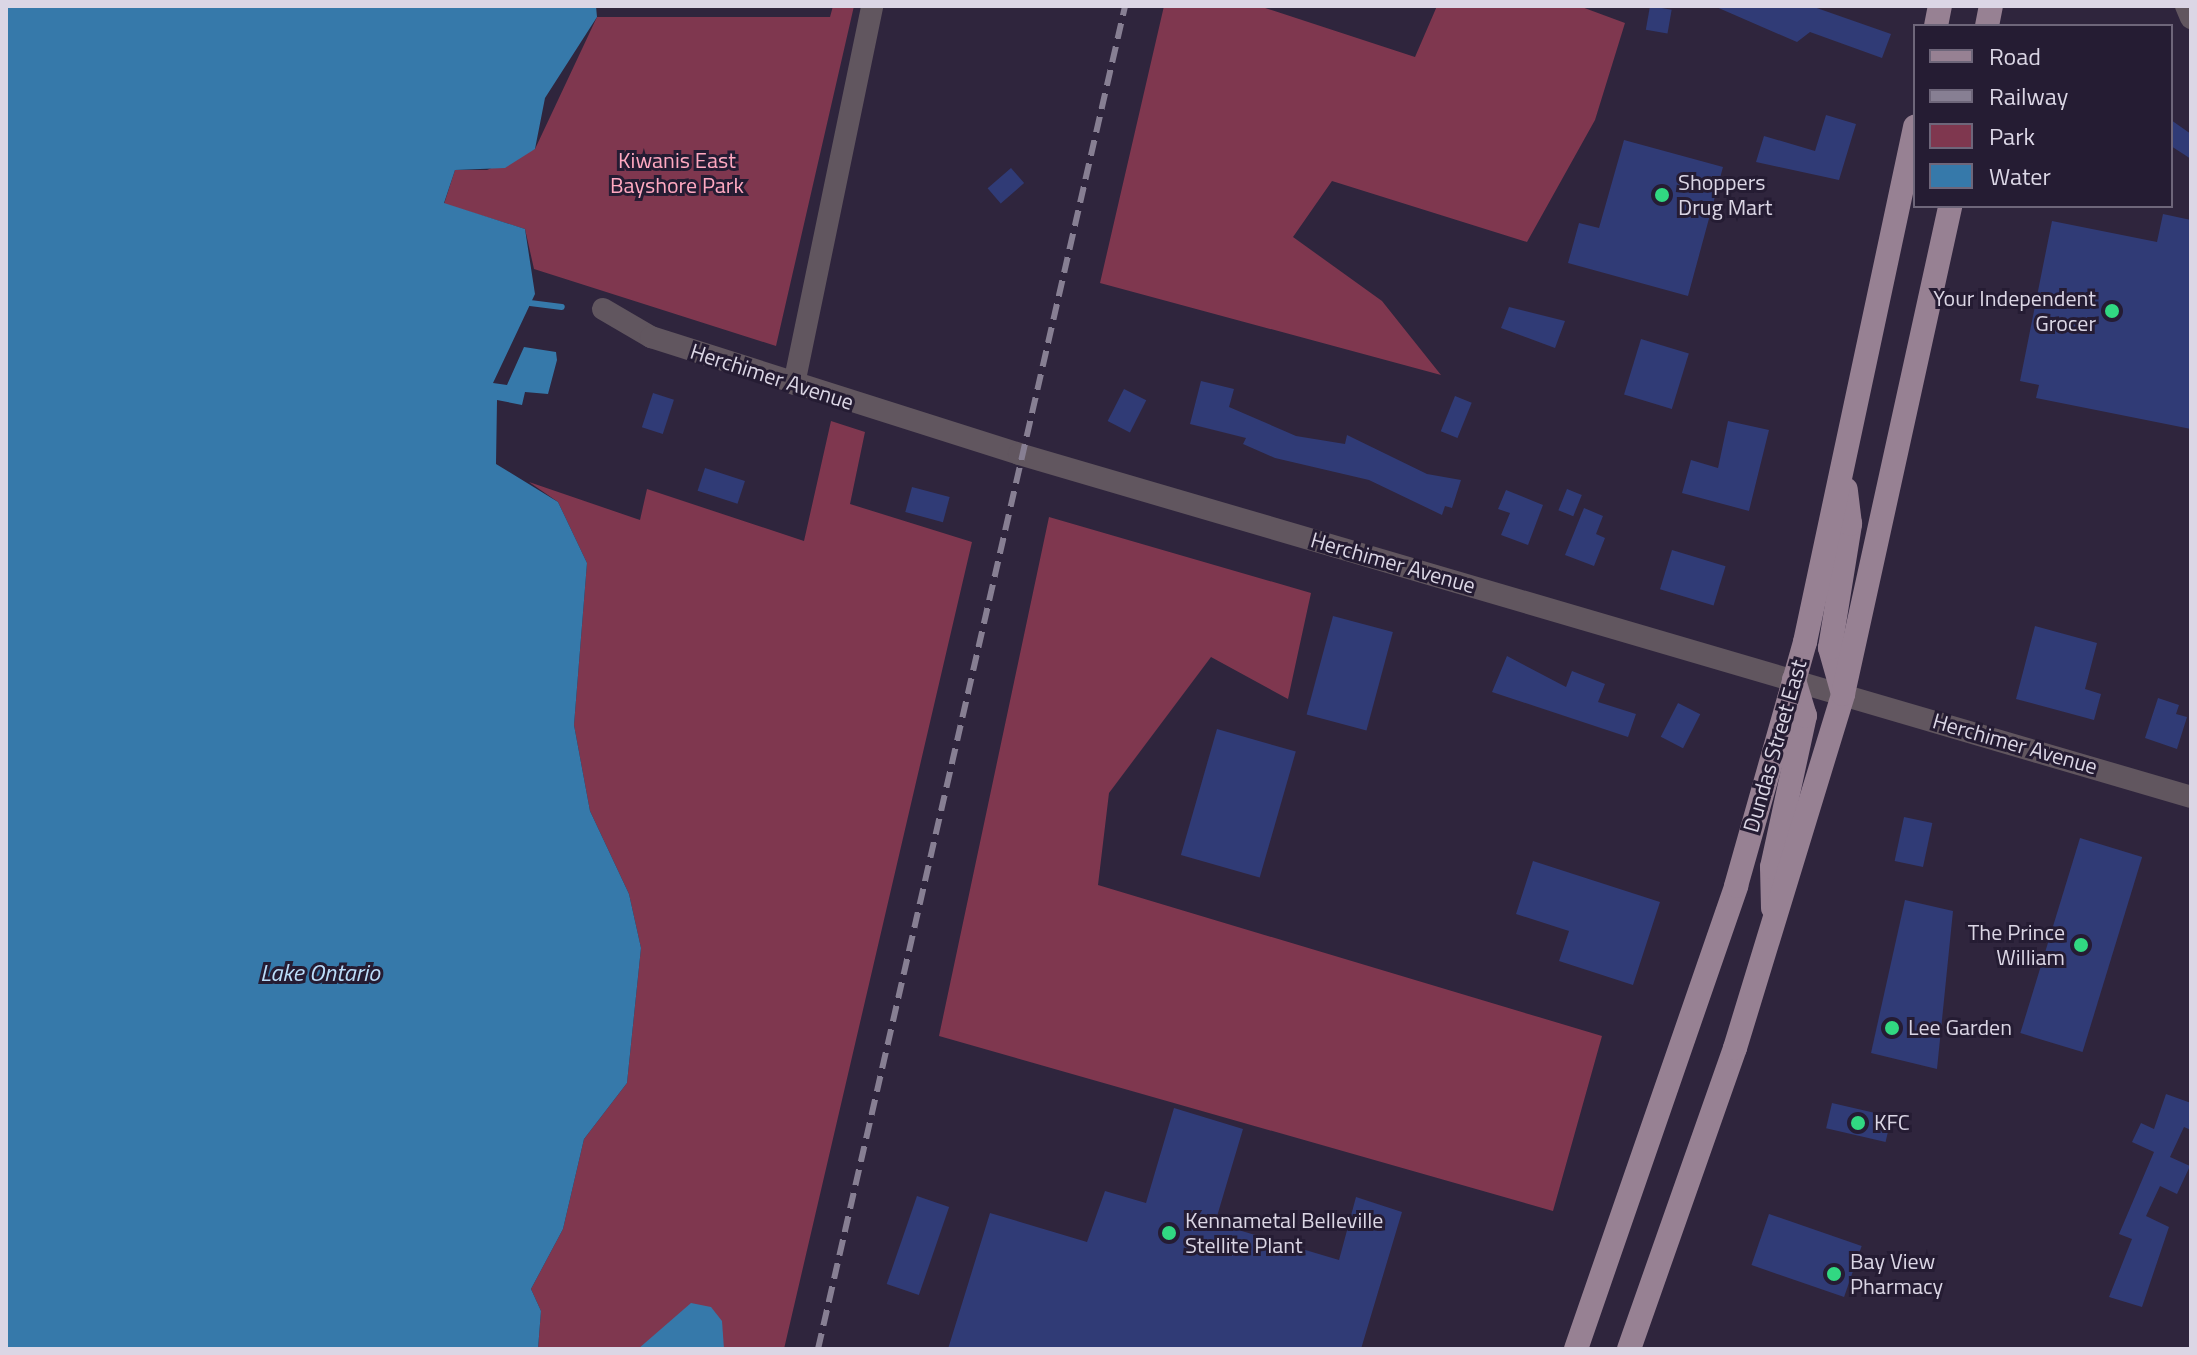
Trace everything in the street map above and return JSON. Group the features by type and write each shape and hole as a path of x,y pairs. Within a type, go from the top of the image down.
{"main road":[{"name":"Dundas Street East","path":"1576,1349 1688,1032 1794,680 1843,476 1913,137"},
{"path":"1629,1349 1774,926 1843,694 1950,208"},
{"path":"1843,476 1850,524 1830,648 1843,694"},
{"path":"1774,926 1772,867 1805,716 1794,680"}],"street":[{"path":"794,384 872,6"},
{"path":"2186,6 2191,18"},
{"name":"Herchimer Avenue","path":"603,309 651,337 794,384 2191,797"}],"green space":[{"name":"Kiwanis East Bayshore Park","path":"833,6 854,6 776,346 534,269 525,229 444,204 455,170 487,170 535,149 597,17 830,17"},
{"path":"1164,6 1259,6 1415,57 1437,6 1579,6 1625,23 1595,120 1527,242 1332,181 1293,237 1382,301 1441,375 1100,283"},
{"path":"831,421 865,432 850,504 972,542 784,1349 538,1349 541,1311 531,1289 563,1229 584,1139 627,1083 641,948 629,894 590,811 574,725 587,563 558,502 529,482 640,520 647,489 804,541"},
{"path":"1049,517 1311,593 1288,699 1211,657 1109,793 1098,885 1602,1036 1553,1211 939,1036"}],"water":[{"name":"Lake Ontario","path":"6,6 596,6 597,17 545,98 535,149 505,168 455,170 444,203 525,229 535,294 493,383 507,385 524,347 556,352 557,360 548,394 525,392 522,405 497,400 496,464 558,502 587,563 574,725 590,811 629,894 641,948 627,1083 584,1139 563,1229 531,1289 541,1311 538,1349 6,1349"},
{"path":"691,1303 711,1307 722,1321 724,1349 638,1349"}],"building":[{"path":"1650,6 1672,10 1667,33 1646,30"},
{"path":"1714,6 1811,6 1891,34 1882,58 1810,32 1797,42"},
{"path":"1826,115 1856,124 1839,180 1756,162 1764,136 1815,151"},
{"path":"2173,121 2191,134 2191,159 2173,147"},
{"name":"Shoppers Drug Mart","path":"1624,140 1723,167 1688,296 1568,263 1579,223 1599,228"},
{"path":"1011,168 1024,183 1001,203 988,188"},
{"name":"Your Independent Grocer","path":"2163,214 2191,220 2191,429 2036,398 2039,385 2020,381 2052,221 2157,242"},
{"path":"1509,307 1565,321 1555,348 1501,328"},
{"path":"1641,339 1689,354 1672,409 1624,394"},
{"path":"1201,381 1234,389 1229,407 1296,436 1345,444 1347,435 1427,474 1461,480 1452,508 1445,506 1442,515 1369,480 1275,458 1243,444 1246,438 1190,424"},
{"path":"1124,389 1146,400 1130,432 1108,421"},
{"path":"653,393 674,400 663,434 642,427"},
{"path":"1455,396 1472,403 1457,438 1441,431"},
{"path":"1728,421 1769,430 1749,511 1682,493 1691,460 1718,468"},
{"path":"705,468 745,481 738,504 698,491"},
{"path":"912,487 950,497 943,522 905,512"},
{"path":"1567,489 1582,495 1573,516 1558,510"},
{"path":"1506,490 1543,505 1528,545 1501,535 1510,513 1498,509"},
{"path":"1584,508 1603,516 1596,534 1605,538 1594,566 1565,555"},
{"path":"1672,550 1726,566 1714,606 1660,589"},
{"path":"1333,616 1393,632 1366,731 1307,715"},
{"path":"2035,626 2097,643 2085,689 2101,694 2094,720 2016,699"},
{"path":"1507,656 1566,687 1572,671 1605,684 1598,702 1636,714 1628,737 1492,692"},
{"path":"2158,698 2179,705 2176,714 2187,717 2177,749 2145,738"},
{"path":"1678,703 1700,714 1683,748 1661,737"},
{"path":"1217,729 1296,752 1260,878 1181,855"},
{"path":"1904,817 1932,823 1923,867 1895,861"},
{"name":"The Prince William","path":"2080,838 2142,857 2083,1052 2020,1033"},
{"path":"1533,861 1660,902 1633,985 1559,961 1569,931 1516,914"},
{"path":"1905,900 1953,911 1937,1069 1871,1053"},
{"path":"2166,1094 2191,1103 2191,1130 2184,1127 2170,1157 2190,1166 2177,1194 2160,1186 2146,1216 2169,1227 2142,1307 2109,1297 2132,1239 2119,1234 2154,1152 2132,1142 2141,1123 2154,1129"},
{"name":"KFC","path":"1832,1103 1891,1117 1886,1142 1826,1128"},
{"name":"Kennametal Belleville Stellite Plant","path":"1174,1108 1243,1129 1215,1223 1339,1260 1356,1197 1402,1212 1361,1349 948,1349 990,1213 1087,1242 1105,1191 1146,1203"},
{"path":"917,1196 949,1207 919,1295 887,1284"},
{"path":"1769,1214 1862,1246 1844,1297 1751,1265"}],"waterway":[{"path":"530,303 562,307"}],"railway":[{"path":"818,1349 1125,6"}],"place":[{"name":"Shoppers Drug Mart","path":"1662,195"},
{"name":"Your Independent Grocer","path":"2112,311"},
{"name":"The Prince William","path":"2081,945"},
{"name":"Lee Garden","path":"1892,1028"},
{"name":"KFC","path":"1858,1123"},
{"name":"Kennametal Belleville Stellite Plant","path":"1169,1233"},
{"name":"Bay View Pharmacy","path":"1834,1274"}]}
